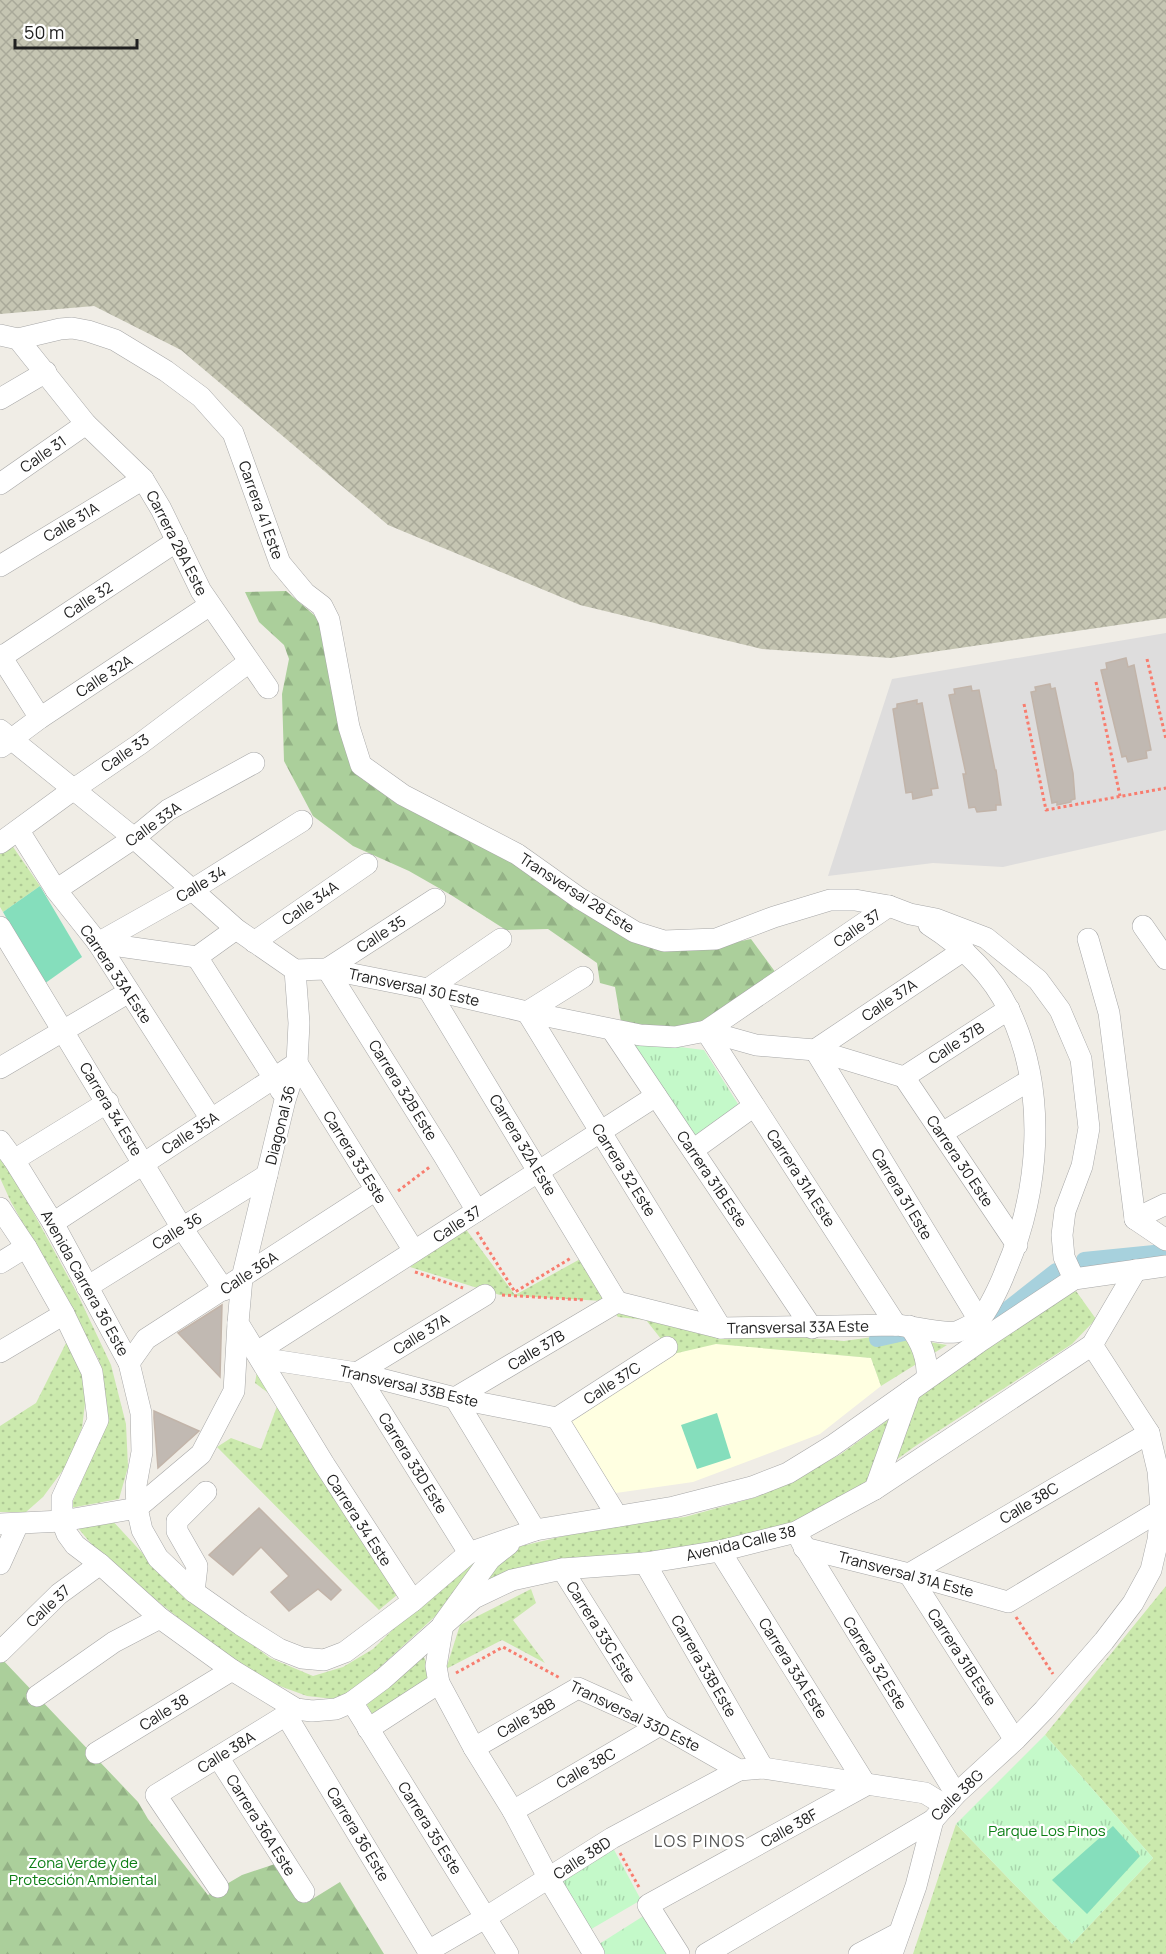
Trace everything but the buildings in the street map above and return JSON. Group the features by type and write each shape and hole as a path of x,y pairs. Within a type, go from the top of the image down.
{"street":[{"name":"Carrera 41 Este","path":"9,337 72,328 115,340 166,371 201,397 232,433 280,563 305,593 322,606 329,620 349,727 360,765 403,795"},
{"name":"Carrera 28A Este","path":"9,337 46,372 86,424 143,479 210,605 268,688"},
{"path":"0,399 46,372"},
{"name":"Calle 31","path":"0,484 86,424"},
{"name":"Calle 31A","path":"0,566 143,479"},
{"name":"Calle 32","path":"0,657 177,541"},
{"name":"Calle 32A","path":"4,739 210,605"},
{"path":"0,657 39,718"},
{"name":"Calle 33","path":"0,843 140,744 249,662"},
{"path":"4,739 74,789 134,838 236,928 294,970"},
{"name":"Calle 33A","path":"56,890 134,838 168,810 254,763"},
{"name":"Transversal 28 Este","path":"403,795 517,854 579,898 635,932 664,941 716,939 774,917 830,900 855,900 889,906 910,914 936,919 986,938 1038,980 1060,1010 1081,1059 1089,1128 1082,1166 1065,1211 1062,1235 1064,1257 1074,1279"},
{"name":"Calle 34","path":"98,943 192,890 302,820"},
{"name":"Carrera 33A Este","path":"19,831 56,890 98,943 211,1119"},
{"name":"Calle 34A","path":"254,942 366,864"},
{"name":"Calle 35","path":"327,969 435,899"},
{"name":"Calle 37","path":"706,1031 889,906"},
{"path":"910,914 964,950 988,978 1009,1009 1023,1044 1030,1080 1035,1124 1034,1168 1017,1245 981,1330"},
{"path":"1143,926 1166,959"},
{"name":"Carrera 34 Este","path":"0,927 108,1102 182,1228 224,1290"},
{"path":"98,943 197,957 236,928"},
{"path":"428,989 501,939"},
{"path":"1088,939 1108,1013 1135,1219 1166,1240"},
{"name":"Calle 37A","path":"815,1050 964,950"},
{"path":"197,957 274,1078 285,1100"},
{"name":"Transversal 30 Este","path":"294,970 327,969 640,1035 675,1037 706,1031 756,1045 815,1050 904,1077"},
{"name":"Carrera 32B Este","path":"327,969 444,1156 472,1214"},
{"name":"Diagonal 36","path":"242,1278 285,1100 297,1063 299,1023 294,970"},
{"path":"527,1012 583,977"},
{"name":"Carrera 32A Este","path":"428,989 617,1302"},
{"path":"0,1068 129,992"},
{"name":"Calle 37B","path":"904,1077 1009,1009"},
{"name":"Carrera 32 Este","path":"527,1012 721,1328"},
{"name":"Carrera 31B Este","path":"612,1030 812,1328"},
{"name":"Carrera 31A Este","path":"706,1031 754,1106 903,1325 915,1334 928,1364 927,1378"},
{"name":"Carrera 31 Este","path":"815,1050 981,1330"},
{"name":"Calle 35A","path":"53,1223 297,1063"},
{"name":"Carrera 33 Este","path":"297,1063 414,1251"},
{"name":"Carrera 30 Este","path":"904,1077 1017,1245"},
{"path":"942,1133 1030,1080"},
{"name":"Calle 37","path":"258,1355 414,1251 656,1096"},
{"path":"14,1160 108,1102"},
{"path":"693,1150 754,1106"},
{"name":"Avenida Carrera 36 Este","path":"0,1141 53,1223 129,1363 141,1413 142,1452 136,1485 137,1508"},
{"name":"Calle 36","path":"87,1287 267,1175"},
{"name":"Calle 36A","path":"129,1363 146,1339 242,1278 380,1196"},
{"path":"1135,1219 1166,1204"},
{"path":"0,1208 26,1247 64,1314 92,1372 98,1420 62,1498 62,1521 75,1545 100,1564 160,1618 291,1712"},
{"path":"0,1263 26,1247"},
{"path":"137,1508 142,1530 158,1558 194,1592 279,1649 302,1658 324,1660 345,1652 469,1554 528,1532 674,1507 741,1490 788,1473 832,1446 910,1391 981,1330 1074,1279 1166,1266"},
{"name":"Avenida Calle 38","path":"291,1712 336,1709 352,1702 383,1679 474,1598 512,1580 562,1569 645,1563 800,1540 1092,1345 1136,1270"},
{"path":"0,1564 9,1524 62,1521 137,1508 201,1454 234,1391 242,1278"},
{"name":"Calle 37A","path":"357,1373 484,1294"},
{"name":"Calle 37B","path":"455,1398 617,1302"},
{"name":"Transversal 33A Este","path":"617,1302 721,1328 903,1325 947,1334 981,1330"},
{"path":"0,1352 64,1314"},
{"name":"Carrera 34 Este","path":"238,1323 324,1464 413,1600"},
{"path":"1008,1602 1161,1510 1158,1471 1149,1433 1092,1345"},
{"name":"Calle 37C","path":"557,1418 667,1347"},
{"name":"Transversal 33B Este","path":"258,1355 357,1373 455,1398 557,1418"},
{"name":"Carrera 33D Este","path":"357,1373 469,1554"},
{"path":"875,1489 910,1391"},
{"path":"455,1398 528,1532"},
{"path":"557,1418 617,1516"},
{"name":"Calle 38C","path":"909,1574 1149,1433"},
{"path":"194,1592 197,1566 177,1531 177,1521 206,1491"},
{"name":"Calle 38G","path":"706,1954 945,1806 1015,1740 1104,1641 1133,1603 1151,1570 1158,1540 1161,1510"},
{"path":"528,1532 490,1559 443,1624 436,1666 439,1683 474,1748 513,1811 549,1879 594,1954"},
{"name":"Carrera 32 Este","path":"800,1540 945,1806"},
{"name":"Transversal 31A Este","path":"800,1540 1008,1602"},
{"name":"Carrera 33A Este","path":"720,1551 866,1785"},
{"name":"Carrera 33B Este","path":"645,1563 763,1768"},
{"name":"Calle 37","path":"0,1652 59,1594 100,1564"},
{"name":"Carrera 33C Este","path":"562,1569 660,1725"},
{"name":"Carrera 31B Este","path":"909,1574 1015,1740"},
{"path":"37,1696 114,1642 160,1618"},
{"name":"Calle 38","path":"96,1753 232,1670"},
{"path":"368,1729 439,1683"},
{"name":"Transversal 33D Este","path":"578,1688 660,1725 739,1770"},
{"name":"Calle 38B","path":"474,1748 578,1688"},
{"name":"Carrera 35 Este","path":"352,1702 508,1954"},
{"name":"Calle 38A","path":"218,1887 156,1795 291,1712"},
{"name":"Carrera 36 Este","path":"291,1712 429,1953"},
{"name":"Calle 38C","path":"513,1811 660,1725"},
{"name":"Carrera 36A Este","path":"218,1757 304,1892"},
{"path":"739,1770 763,1768 925,1793 945,1806 892,1954"},
{"name":"Calle 38D","path":"429,1953 612,1838 739,1770"},
{"name":"Calle 38F","path":"648,1905 866,1785"},
{"path":"648,1905 679,1954"},
{"path":"859,1954 899,1934"}],"path":[{"path":"1147,659 1166,740"},
{"path":"1096,682 1120,796"},
{"path":"1023,704 1046,810 1166,788"},
{"path":"380,1196 444,1156"},
{"path":"472,1214 515,1292 585,1249"},
{"path":"1008,1602 1062,1689"},
{"name":"Transversal 33D Este","path":"439,1683 503,1647 578,1688"},
{"path":"612,1838 648,1905"}],"shaded area":[{"path":"0,0 1166,0 1166,618 891,658 762,649 580,605 388,525 181,350 94,306 0,314"},
{"path":"1166,633 1166,830 1003,867 933,863 828,876 892,679"},
{"path":"716,1343 871,1358 881,1386 820,1434 693,1482 616,1493 570,1423 673,1354"}],"green space":[{"path":"286,591 328,627 357,764 558,888 698,950 751,939 776,973 691,1031 665,1034 621,1022 615,987 600,983 597,963 548,929 506,930 409,871 353,846 313,816 284,761 282,694 289,659 284,645 259,622 245,592"},
{"path":"9,841 40,886 3,912 0,907 0,847"},
{"path":"40,886 82,957 44,984 3,912"},
{"path":"631,1041 704,1050 738,1104 694,1139"},
{"path":"0,1154 78,1295 111,1365 126,1424 128,1467 119,1499 70,1508 108,1421 99,1360 11,1202 0,1178"},
{"path":"465,1228 515,1295 582,1258 601,1290 727,1331 844,1341 887,1335 947,1345 881,1386 871,1358 716,1344 673,1354 646,1320 618,1317 603,1301 500,1295 410,1267"},
{"path":"1076,1291 1096,1319 1072,1344 914,1447 856,1489 795,1524 670,1555 620,1557 442,1610 366,1680 347,1694 334,1699 307,1696 277,1685 223,1653 104,1559 78,1528 110,1518 170,1583 270,1658 313,1676 343,1667 373,1649 419,1604 479,1556 602,1527 685,1517 757,1497 797,1478 841,1454 1052,1301"},
{"path":"68,1339 87,1388 82,1428 66,1466 43,1497 26,1512 0,1512 0,1426 36,1403"},
{"path":"258,1365 397,1595 379,1610 217,1447 231,1438 261,1449 279,1401 255,1383"},
{"path":"717,1413 731,1458 697,1469 681,1425"},
{"path":"1166,1586 1166,1954 913,1954 956,1824 1072,1944 1153,1858 1045,1735"},
{"path":"531,1589 536,1603 513,1620 545,1663 502,1640 446,1669 460,1625"},
{"path":"423,1655 432,1676 374,1718 365,1701"},
{"name":"Zona Verde y de Protección Ambiental","path":"0,1657 138,1802 148,1819 208,1895 242,1875 281,1862 306,1903 340,1882 384,1954 0,1954"},
{"name":"Parque Los Pinos","path":"1045,1735 1153,1858 1072,1944 956,1824"},
{"path":"1113,1826 1140,1856 1087,1914 1052,1880"},
{"path":"612,1846 641,1900 588,1931 556,1880"},
{"path":"645,1915 671,1954 601,1954 596,1946"}],"waterway":[{"path":"1084,1260 1164,1252"},
{"path":"991,1322 1056,1271"},
{"path":"877,1339 904,1333"}],"district":[{"name":"LOS PINOS","path":"700,1841"}]}
